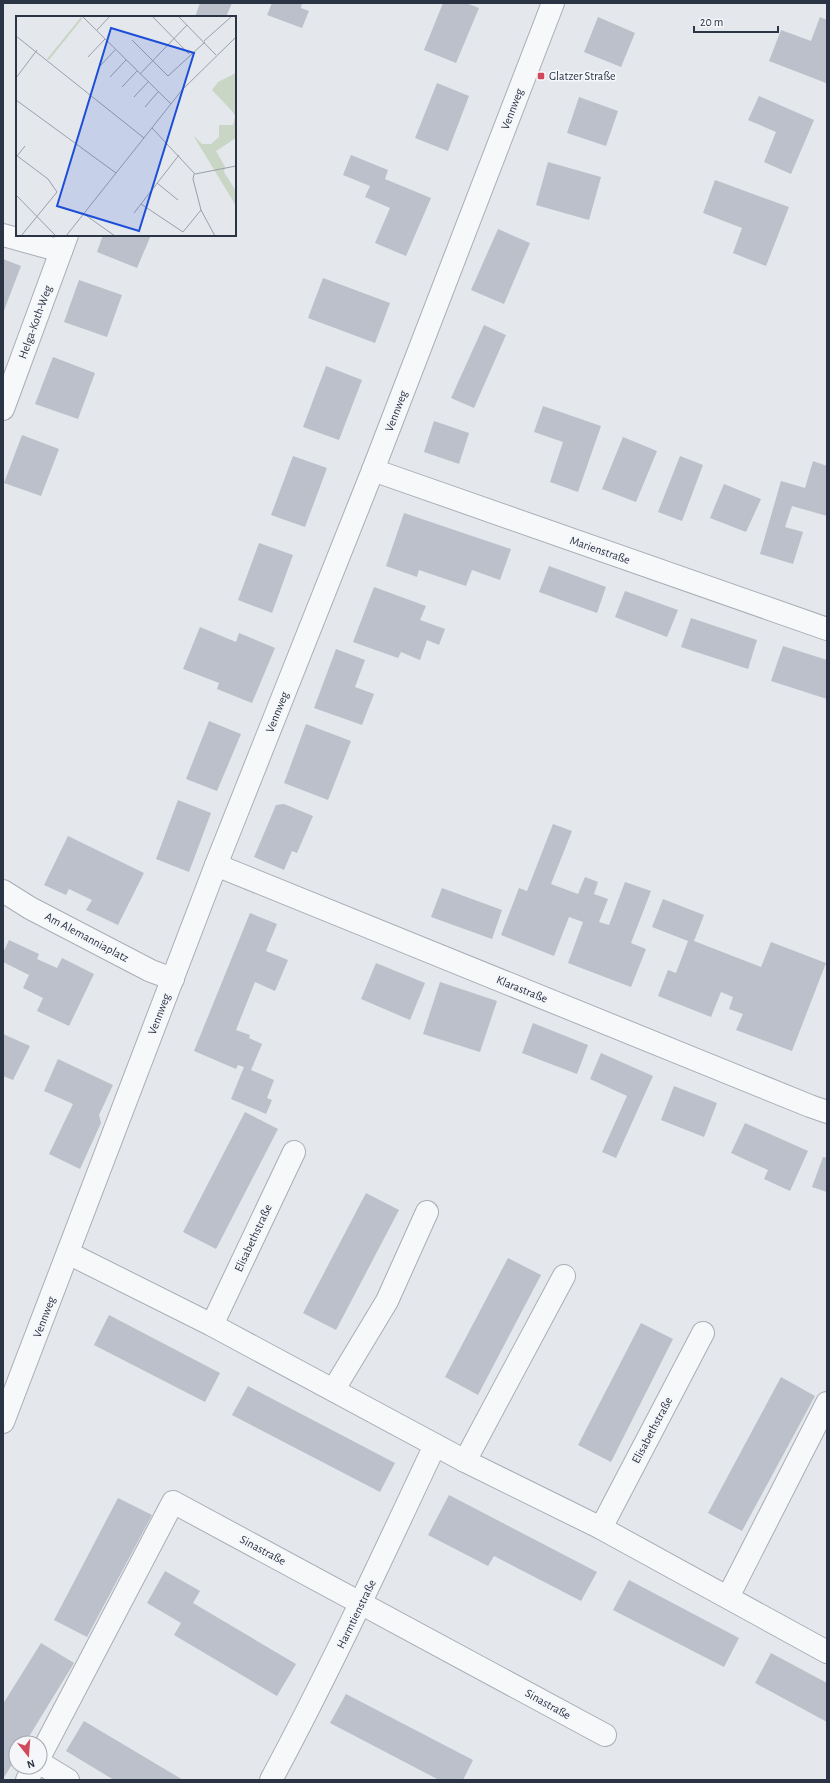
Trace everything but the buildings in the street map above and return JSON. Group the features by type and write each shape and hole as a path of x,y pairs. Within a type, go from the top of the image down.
{"street":[{"name":"Vennweg","path":"3,1422 216,865 373,470 553,3"},
{"path":"3,235 64,243"},
{"name":"Helga-Koth-Weg","path":"3,409 64,243"},
{"name":"Marienstraße","path":"373,470 827,629"},
{"name":"Klarastraße","path":"216,865 827,1112"},
{"name":"Am Alemanniaplatz","path":"3,891 30,908 151,971 173,979"},
{"name":"Elisabethstraße","path":"212,1325 294,1152"},
{"path":"334,1389 387,1301 427,1212"},
{"path":"68,1253 212,1325 334,1389 465,1461 601,1528 827,1652"},
{"path":"465,1461 564,1276"},
{"name":"Elisabethstraße","path":"601,1528 704,1333"},
{"path":"728,1598 827,1403"},
{"name":"Harmtienstraße","path":"271,1780 314,1700 362,1603 435,1445"},
{"name":"Sinastraße","path":"48,1741 173,1502 605,1735"},
{"path":"48,1768 68,1780"}],"place":[{"name":"Glatzer Straße","path":"541,76"}]}
